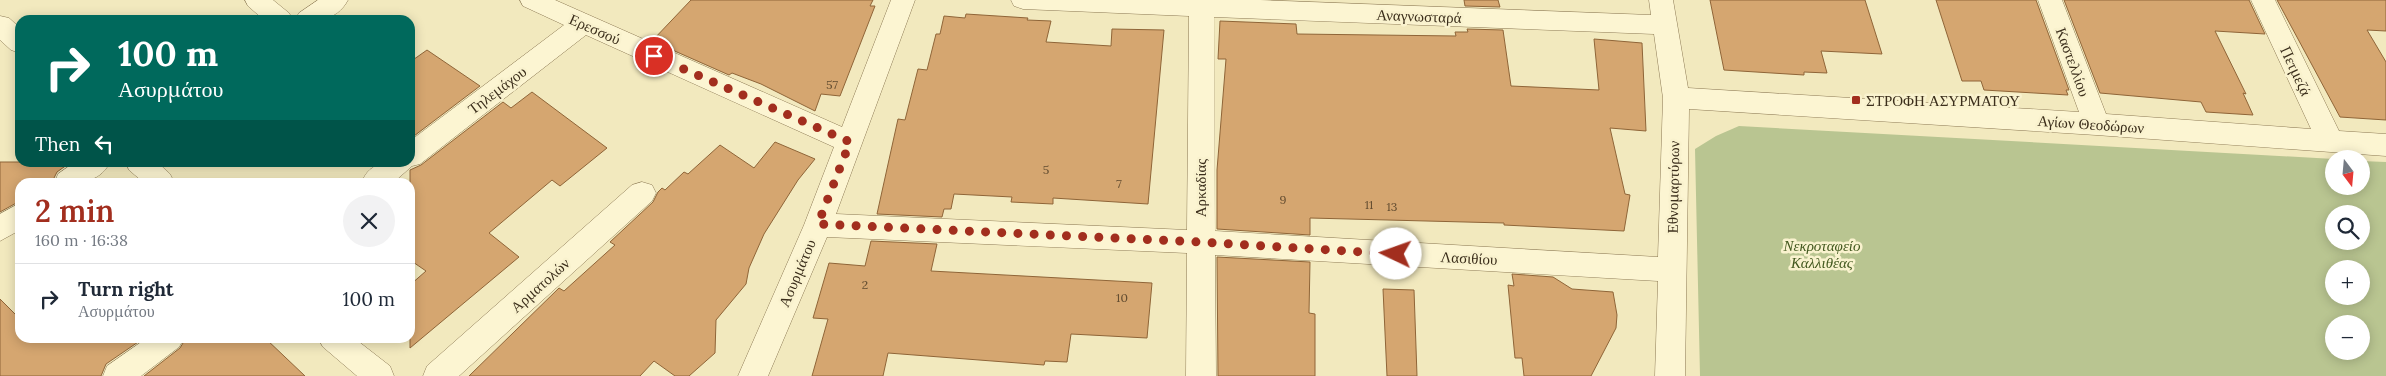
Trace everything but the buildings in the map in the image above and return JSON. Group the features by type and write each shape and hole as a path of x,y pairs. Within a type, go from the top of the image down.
{"street":[{"path":"257,0 274,15"},
{"path":"315,15 336,0"},
{"name":"Ερεσσού","path":"532,0 850,142"},
{"name":"Ασυρμάτου","path":"753,376 818,224 903,0"},
{"name":"Αναγνωσταρά","path":"1023,0 1201,3 1664,26"},
{"name":"Εθνομαρτύρων","path":"1661,0 1676,98 1670,376"},
{"name":"Καστελλίου","path":"2050,0 2096,124"},
{"name":"Πετμεζά","path":"2263,0 2330,141"},
{"name":"Αρκαδίας","path":"1201,3 1201,376"},
{"name":"Τηλεμάχου","path":"415,152 583,24"},
{"name":"Αγίων Θεοδώρων","path":"1676,98 2096,124 2386,145"},
{"path":"74,178 90,167"},
{"path":"144,167 156,178"},
{"path":"380,178 394,167"},
{"name":"Αρματολών","path":"438,376 642,193"},
{"path":"0,229 15,219"},
{"name":"Λασιθίου","path":"818,224 1200,242 1672,270"},
{"path":"118,376 163,343"},
{"path":"339,343 379,376"}],"green space":[{"name":"Νεκροταφείο Καλλιθέας","path":"1739,126 2325,159 2325,195 2370,195 2370,161 2386,162 2386,376 1700,376 1695,149 1716,136"}],"place":[{"name":"ΣΤΡΟΦΗ ΑΣΥΡΜΑΤΟΥ","path":"1856,100"}],"route":[{"path":"654,56 850,142 818,224 1200,242 1396,254"}]}
